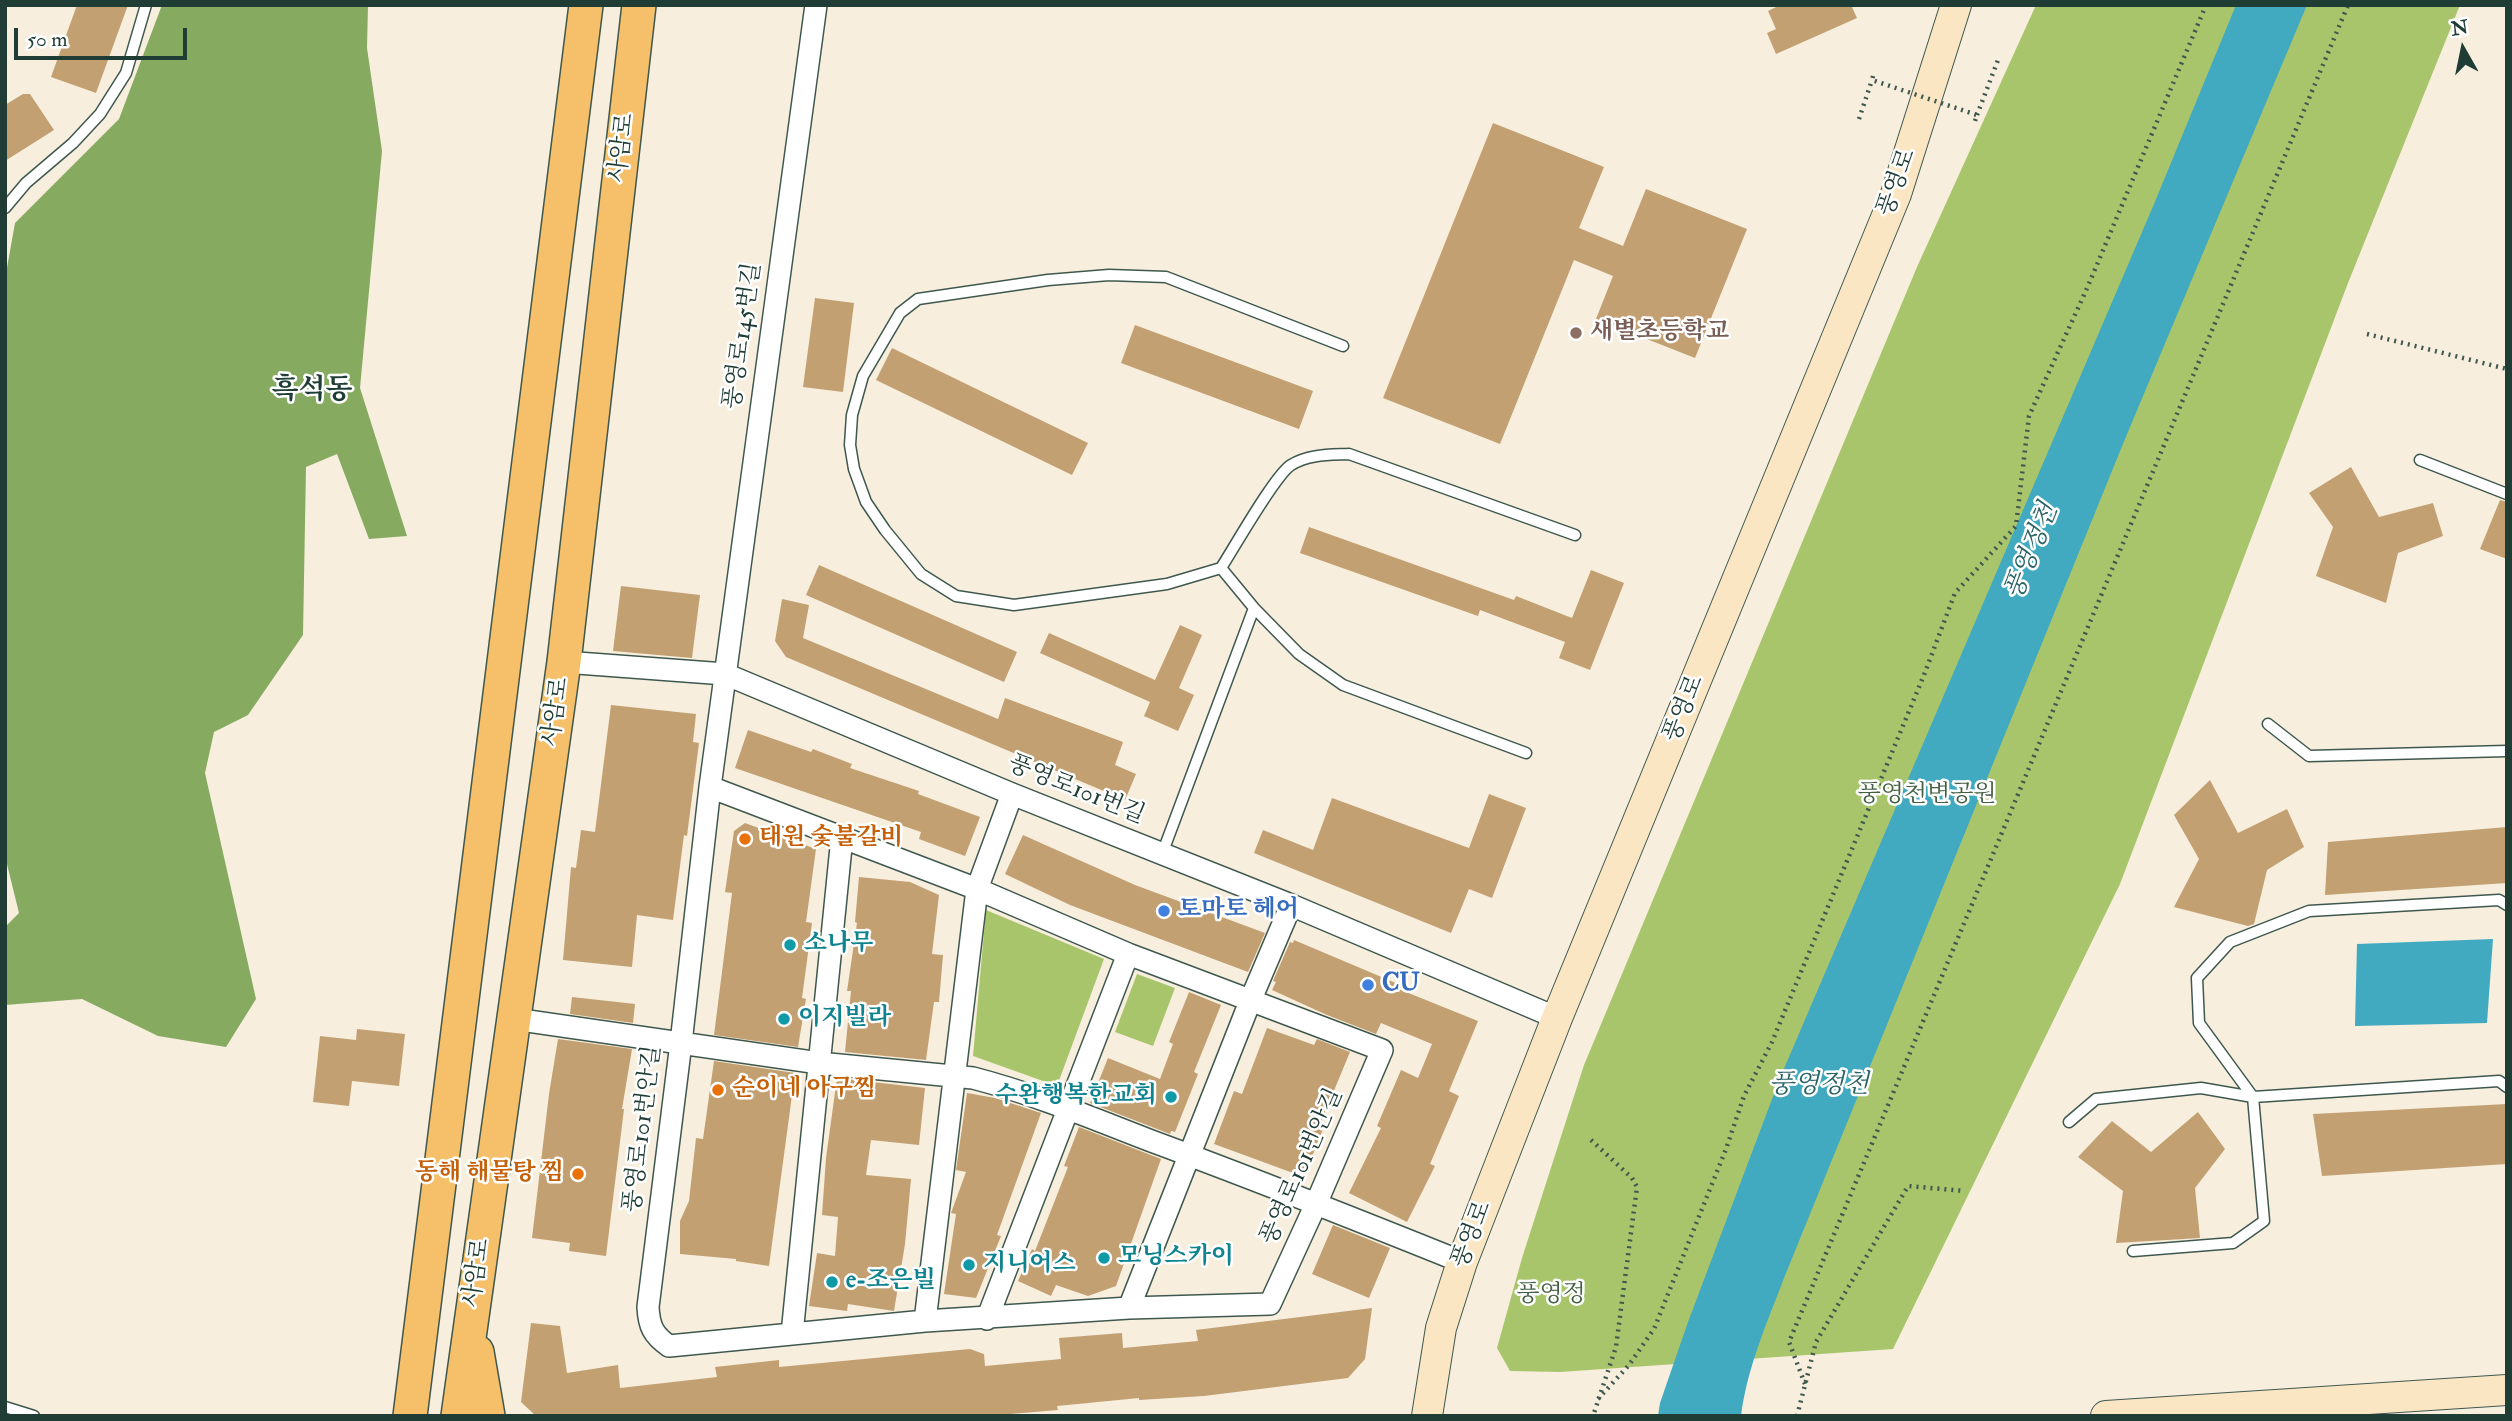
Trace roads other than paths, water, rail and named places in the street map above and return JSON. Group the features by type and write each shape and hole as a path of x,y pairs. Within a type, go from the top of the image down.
{"main road":[{"name":"사암로","path":"410,1416 586,5"},
{"name":"사암로","path":"458,1416 564,662 639,5"},
{"name":"풍영로","path":"1427,1416 1441,1328 1462,1262 1557,1018 1896,194 1956,5"},
{"path":"472,1318 488,1416"},
{"path":"2106,1416 2507,1390"}],"street":[{"name":"풍영로145번길","path":"725,674 816,5"},
{"name":"풍영로101번길","path":"564,662 725,674 1012,794 1291,905 1557,1018"},
{"name":"풍영로101번안길","path":"709,787 977,889 1128,954 1382,1050 1270,1304 1129,1308 925,1321 668,1346 655,1337 648,1323 648,1307 709,787 725,674"},
{"path":"925,1321 977,889 1012,794"},
{"path":"792,1334 842,837"},
{"path":"1129,1308 1291,905"},
{"path":"987,1319 1128,954"},
{"path":"514,1019 819,1063 973,1079 995,1084 1028,1093 1462,1262"}],"lane":[{"path":"5,208 26,183 73,143 100,114 126,73 146,5"},
{"path":"1343,346 1166,278 1096,276 1036,281 918,299 900,313 863,376 852,415 849,445 854,469 866,502 921,574 956,596 1014,605 1167,584 1221,568 1267,495 1290,465 1316,455 1349,454 1575,535"},
{"path":"2420,460 2507,494"},
{"path":"1221,568 1254,608 1299,654 1343,685 1526,753"},
{"path":"1162,854 1254,608"},
{"path":"2268,724 2309,756 2507,751"},
{"path":"2133,1251 2233,1243 2264,1221 2253,1097 2199,1023 2197,978 2230,942 2309,911 2500,900 2507,905"},
{"path":"2069,1122 2096,1099 2202,1088 2253,1097 2499,1082 2507,1087"},
{"path":"5,1407 34,1416"}],"water":[{"name":"풍영정천","path":"2236,5 2307,5 2125,439 1784,1278 1753,1363 1741,1416 1658,1416 1688,1322 1780,1078 2154,204"},
{"path":"2493,939 2487,1023 2355,1026 2357,944"}],"place":[{"name":"새별초등학교","path":"1576,333"},
{"name":"태원 숯불갈비","path":"745,839"},
{"name":"토마토 헤어","path":"1164,911"},
{"name":"소나무","path":"790,945"},
{"name":"CU","path":"1368,985"},
{"name":"이지빌라","path":"784,1019"},
{"name":"순이네 아구찜","path":"718,1090"},
{"name":"수완행복한교회","path":"1171,1097"},
{"name":"동해 해물탕 찜","path":"578,1174"},
{"name":"모닝스카이","path":"1104,1258"},
{"name":"지니어스","path":"969,1265"},
{"name":"e-조은빌","path":"832,1282"}],"district":[{"name":"흑석동","path":"312,392"}],"park label":[{"name":"풍영천변공원","path":"1927,796"},
{"name":"풍영정","path":"1551,1296"}]}
